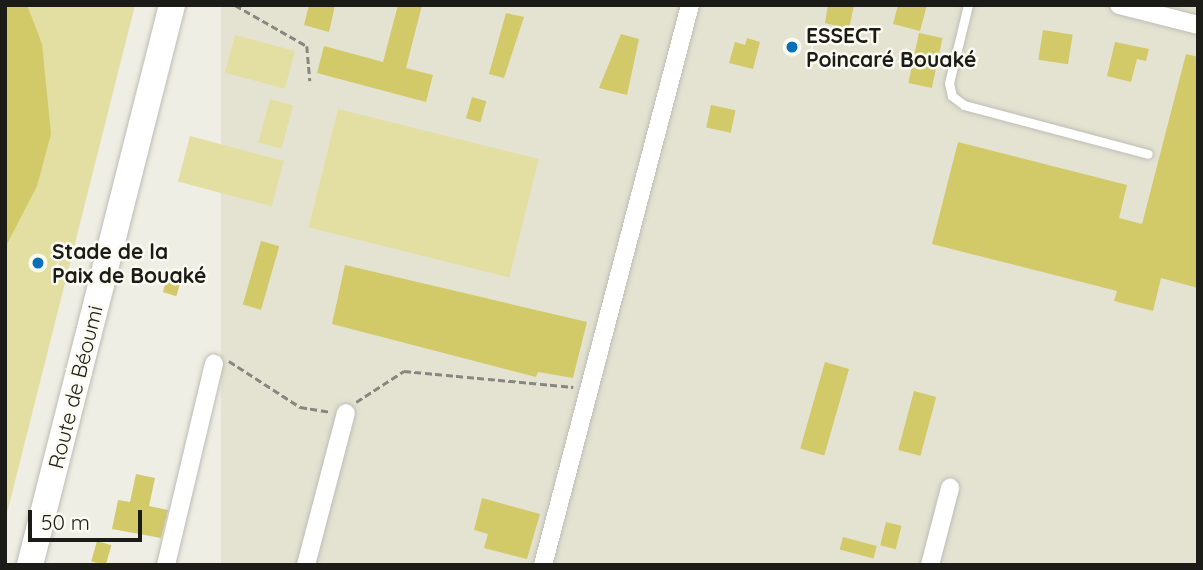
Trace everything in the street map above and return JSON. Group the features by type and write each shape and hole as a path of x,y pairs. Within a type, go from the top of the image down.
{"main road":[{"name":"Route de Béoumi","path":"30,565 172,5"}],"street":[{"path":"543,565 587,387 690,5"},
{"path":"1119,5 1198,25"},
{"path":"166,565 214,363"},
{"path":"306,565 346,413"},
{"path":"930,565 950,488"}],"lane":[{"path":"968,5 949,83 952,96 964,105 1148,154"}],"path":[{"path":"235,5 307,46 310,81"},
{"path":"214,363 232,361 300,407 346,413 372,387 404,371 587,387"}],"shaded area":[{"name":"Stade de la Paix de Bouaké","path":"5,5 135,5 5,521"},
{"path":"221,5 1198,5 1198,565 221,565"},
{"path":"235,35 295,51 285,89 225,73"},
{"path":"270,99 293,105 282,149 258,142"},
{"path":"338,109 539,159 509,277 308,227"},
{"path":"190,136 284,161 272,207 178,181"}],"building":[{"path":"5,5 27,5 42,44 51,134 37,186 5,248"},
{"path":"309,5 335,5 329,32 304,25"},
{"path":"398,5 422,5 406,68 433,75 426,102 317,73 324,46 383,62"},
{"path":"828,5 854,5 849,29 825,23"},
{"path":"898,5 927,5 920,31 893,24"},
{"path":"506,13 524,17 504,78 489,74"},
{"path":"1043,30 1073,35 1068,64 1038,60"},
{"path":"919,33 942,38 932,88 908,83"},
{"path":"621,34 639,39 627,95 599,88"},
{"path":"747,38 760,42 753,69 729,63 735,42 745,45"},
{"path":"1115,42 1149,49 1146,61 1137,59 1131,82 1107,76"},
{"path":"1186,54 1198,57 1198,288 1161,278 1153,311 1114,301 1117,291 932,244 958,142 1127,185 1119,218 1142,224"},
{"path":"472,97 486,101 480,122 466,118"},
{"path":"711,105 735,110 731,133 706,127"},
{"path":"261,241 279,246 261,310 243,304"},
{"path":"345,265 587,322 573,378 538,372 536,377 332,324"},
{"path":"169,272 182,276 176,296 163,292"},
{"path":"825,362 849,369 824,455 800,449"},
{"path":"914,391 936,397 920,456 898,450"},
{"path":"136,474 155,478 149,506 168,510 161,538 112,529 118,500 130,502"},
{"path":"482,498 540,514 527,559 484,548 488,534 474,530"},
{"path":"886,522 902,526 896,549 880,545"},
{"path":"843,537 877,546 873,559 840,550"},
{"path":"97,541 111,545 106,565 91,561"}],"place":[{"name":"ESSECT Poincaré Bouaké","path":"792,47"},
{"name":"Stade de la Paix de Bouaké","path":"38,263"}]}
